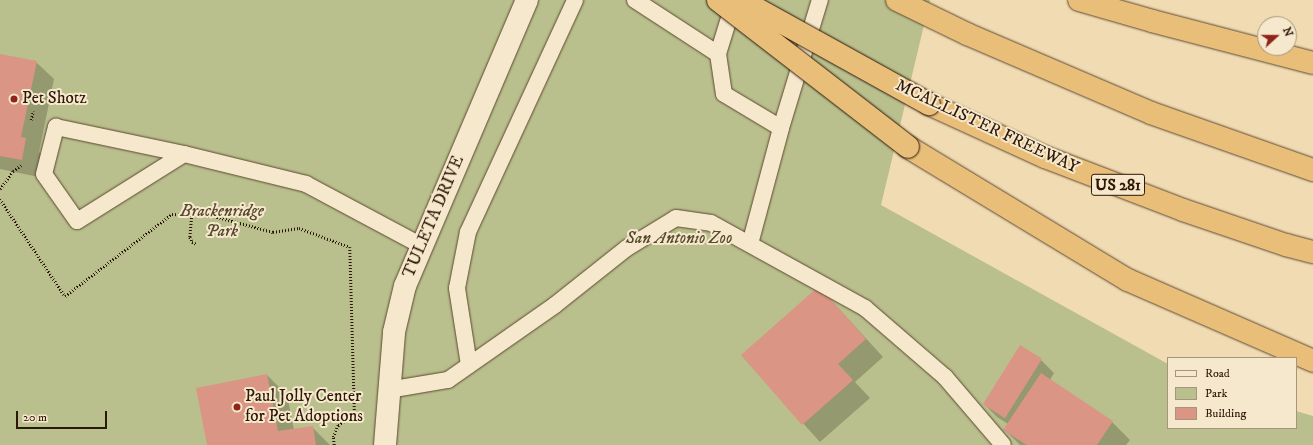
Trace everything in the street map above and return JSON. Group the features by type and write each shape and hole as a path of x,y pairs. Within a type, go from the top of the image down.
{"highway":[{"path":"718,0 908,147 1128,280 1313,361"},
{"name":"MCALLISTER FREEWAY","path":"741,0 929,104 1045,157 1183,210 1313,252"},
{"path":"897,0 967,34 1151,113 1313,170"},
{"path":"1079,0 1313,63"}],"street":[{"name":"TULETA DRIVE","path":"385,445 388,390 394,332 405,286 527,0"}],"lane":[{"path":"469,365 456,288 468,232 575,0"},
{"path":"635,0 718,54"},
{"path":"735,0 718,54 724,94 781,128"},
{"path":"750,244 781,128 820,0"},
{"path":"184,154 77,221 44,174 56,127 184,154 306,184 422,246"},
{"path":"388,390 448,380 555,305 627,248 676,218 711,223 865,308 945,377 1003,445"}],"path":[{"path":"30,126 33,111"},
{"path":"0,189 13,171 22,164"},
{"path":"0,199 65,296 172,214 214,216 273,232 299,228 350,247 355,422"},
{"path":"192,215 190,237 192,242 197,244"},
{"path":"334,445 333,438 338,425 354,414"}],"green space":[{"path":"0,0 930,0 881,205 1167,363 1167,429 1297,429 1297,411 1313,416 1313,445 0,445"}],"building":[{"name":"Pet Shotz","path":"0,54 37,61 21,137 26,138 22,160 0,156"},
{"path":"819,286 866,339 838,364 853,380 802,425 741,355"},
{"path":"1020,345 1042,359 1005,418 983,404"},
{"path":"1041,373 1113,421 1097,445 1027,445 1003,430"},
{"name":"Paul Jolly Center for Pet Adoptions","path":"267,374 278,431 313,426 316,445 207,445 196,388"}],"place":[{"name":"Pet Shotz","path":"14,99"},
{"name":"Paul Jolly Center for Pet Adoptions","path":"237,407"}],"park label":[{"name":"Brackenridge Park","path":"222,222"},
{"name":"San Antonio Zoo","path":"679,239"}]}
